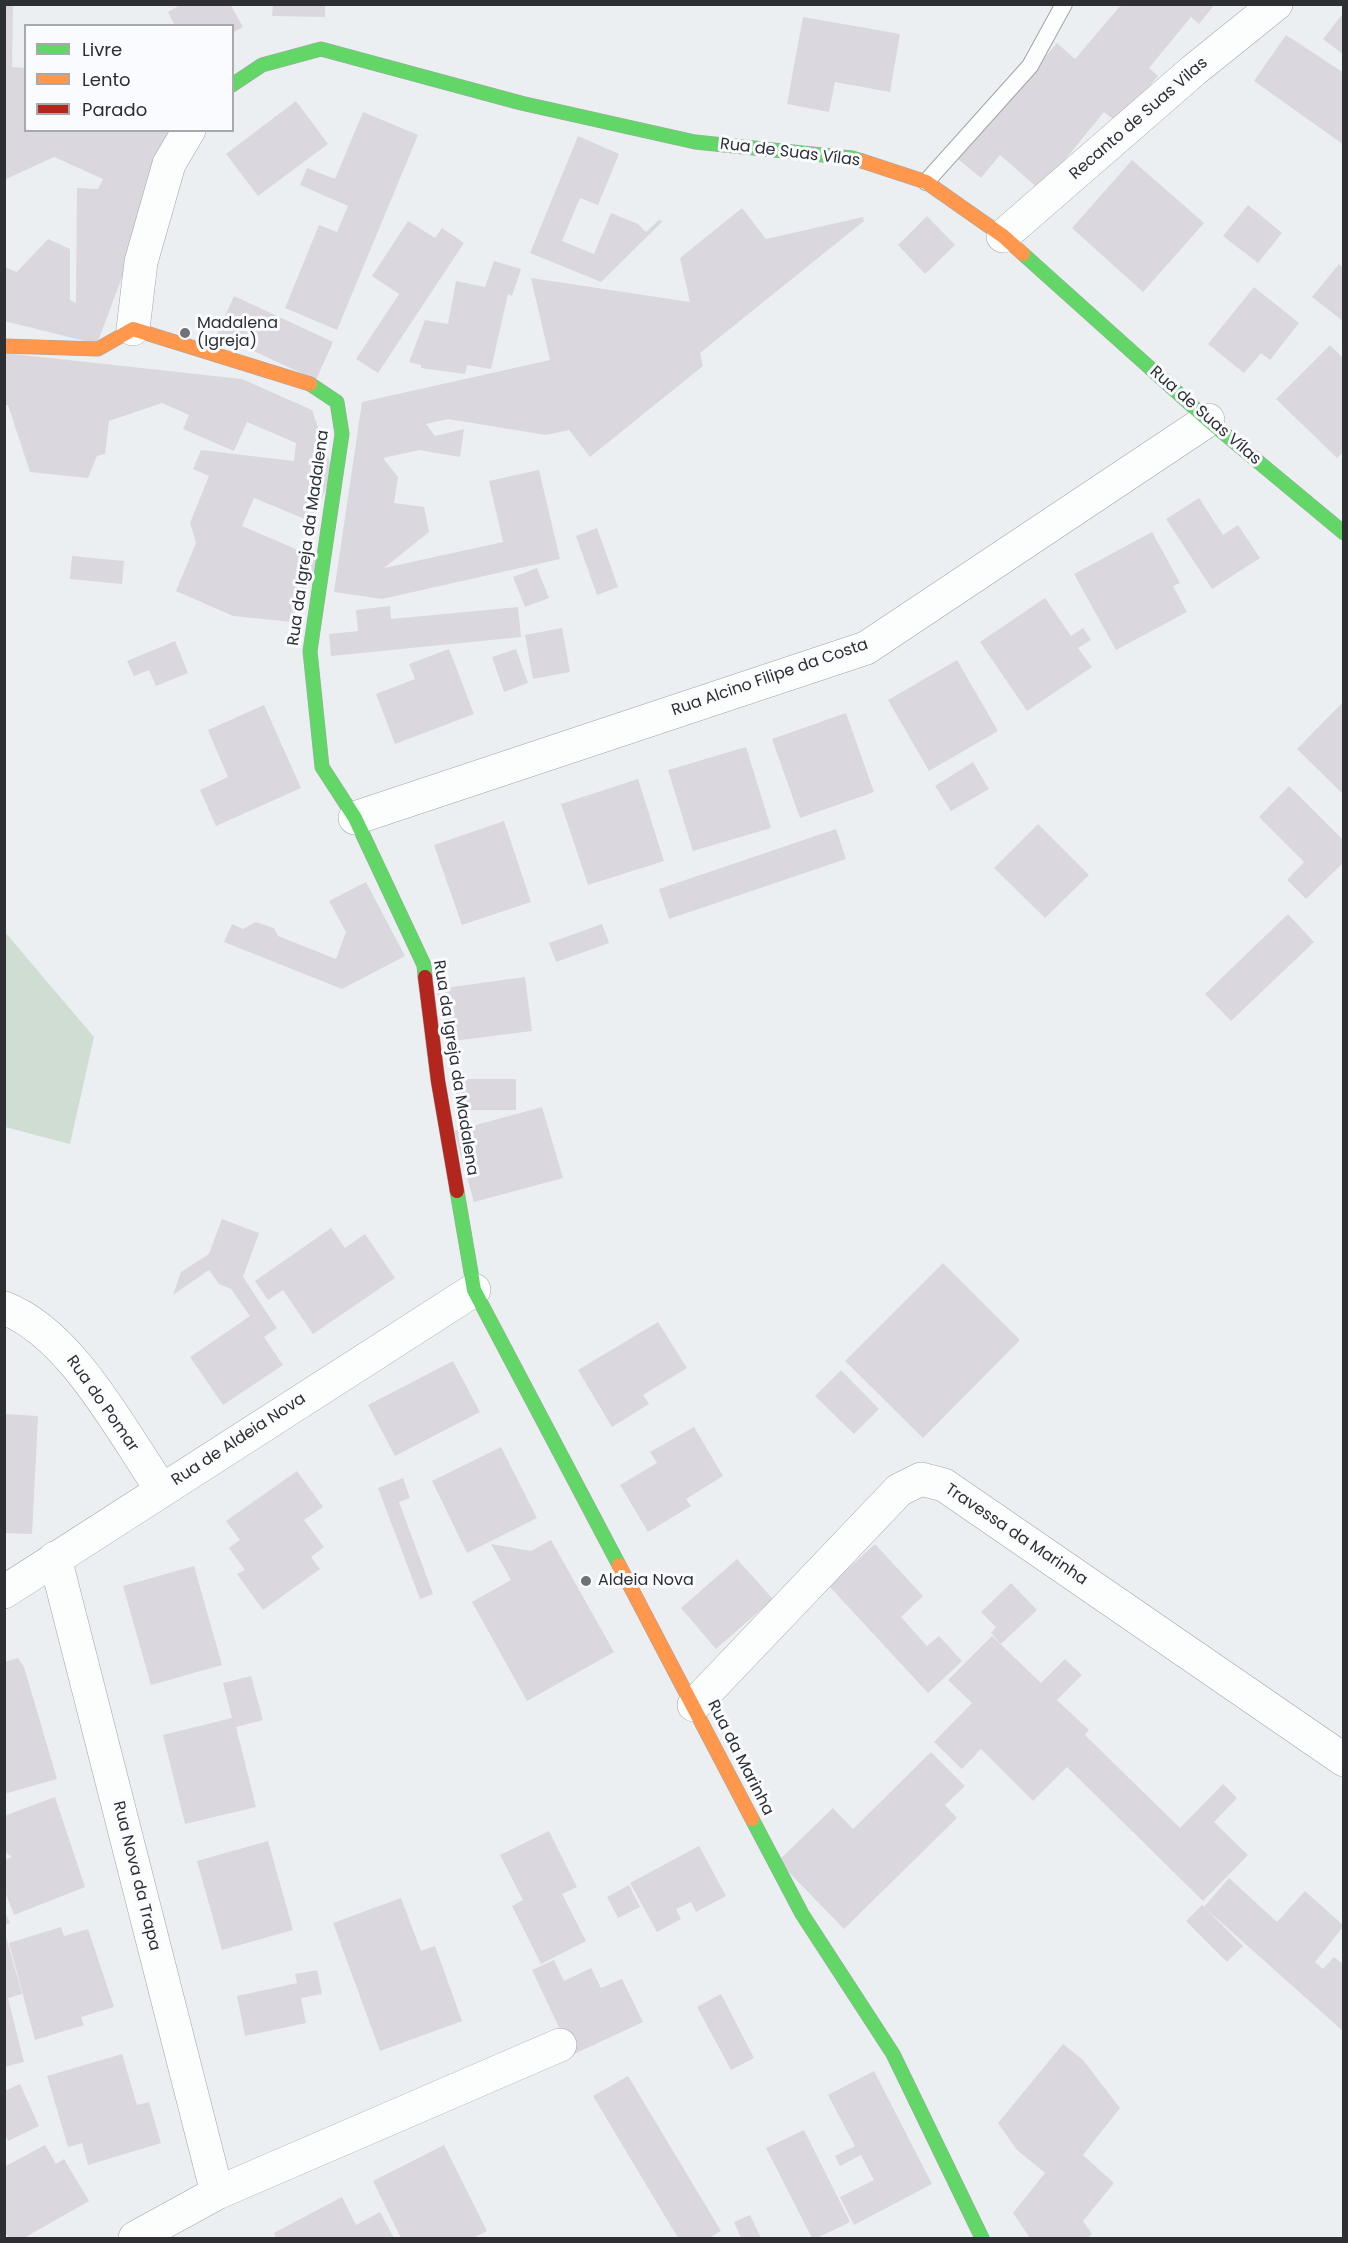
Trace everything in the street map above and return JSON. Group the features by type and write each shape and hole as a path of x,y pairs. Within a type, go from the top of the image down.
{"street":[{"name":"Recanto de Suas Vilas","path":"1003,236 1194,70 1276,4"},
{"name":"Rua de Suas Vílas","path":"234,85 262,65 321,49 521,103 684,139 852,158 926,182 1003,236 1208,420 1344,533"},
{"path":"4,346 98,350 133,329 141,262 169,164 188,132"},
{"name":"Rua da Igreja da Madalena","path":"133,329 313,386 338,402 342,434 340,454 310,651 322,767 355,818 424,965 438,1081 474,1290"},
{"name":"Rua Alcino Filipe da Costa","path":"355,818 866,648 1208,420"},
{"name":"Rua de Aldeia Nova","path":"4,1592 474,1290"},
{"name":"Rua da Marinha","path":"474,1290 802,1914 893,2054 982,2238"},
{"name":"Rua do Pomar","path":"4,1308 41,1328 75,1361 162,1490"},
{"name":"Travessa da Marinha","path":"694,1705 899,1490 921,1479 944,1485 1344,1760"},
{"name":"Rua Nova da Trapa","path":"55,1558 217,2193"},
{"path":"135,2238 217,2193 560,2045"}],"lane":[{"path":"926,182 1030,66 1064,4"}],"shaded area":[{"path":"4,931 94,1037 70,1144 5,1127"}],"building":[{"path":"4,4 13,4 12,67 24,68 24,132 176,132 97,344 4,321 4,267 17,272 48,239 70,249 70,300 76,303 77,188 98,189 103,179 54,157 4,180"},
{"path":"182,4 230,4 243,27 234,32 234,24 174,24 168,12"},
{"path":"273,4 325,4 325,17 272,16"},
{"path":"1122,4 1215,4 1199,24 1191,17 1149,68 1158,76 1118,123 1104,112 1040,190 1000,155 981,178 958,159 1057,43 1075,59"},
{"path":"1344,12 1344,55 1323,39"},
{"path":"803,17 900,34 890,92 835,82 829,112 787,104"},
{"path":"1286,35 1344,73 1344,145 1254,81"},
{"path":"296,101 328,144 258,196 226,154"},
{"path":"363,112 418,135 337,330 285,308 319,225 337,232 348,206 300,185 307,168 335,179"},
{"path":"578,136 619,154 598,205 580,198 562,241 594,254 611,213 638,224 646,232 659,220 663,221 601,282 530,253"},
{"path":"1132,160 1204,223 1143,292 1072,228"},
{"path":"1248,205 1282,233 1258,263 1223,236"},
{"path":"742,208 766,239 863,217 864,221 700,353 703,366 590,457 569,430 546,435 448,419 426,424 435,436 464,429 460,457 419,450 383,458 398,477 394,503 424,507 429,532 384,568 503,542 489,481 539,470 560,559 382,599 334,592 362,402 550,360 531,278 690,302 680,258"},
{"path":"927,216 955,245 925,274 898,245"},
{"path":"408,221 435,238 442,228 464,243 378,373 356,359 399,294 372,276"},
{"path":"494,261 521,269 512,296 508,294 491,369 467,365 465,374 421,368 421,365 409,362 425,320 448,324 456,281 485,287"},
{"path":"1339,264 1344,268 1344,322 1312,297"},
{"path":"1254,287 1299,323 1270,360 1261,353 1244,373 1208,344"},
{"path":"234,296 333,342 316,380 217,334"},
{"path":"1330,345 1344,359 1344,451 1337,458 1276,399"},
{"path":"4,353 242,379 312,410 333,472 312,522 254,498 242,526 319,559 292,622 233,616 176,591 196,543 190,523 209,476 193,469 201,450 294,461 296,443 247,422 234,451 183,429 189,415 162,403 109,421 105,454 97,456 88,478 30,472 8,405 4,405"},
{"path":"1199,498 1223,535 1238,525 1260,558 1212,589 1166,519"},
{"path":"597,528 618,587 597,595 576,536"},
{"path":"1152,532 1180,583 1173,586 1187,612 1116,650 1074,574"},
{"path":"72,556 124,561 122,584 70,579"},
{"path":"537,568 549,598 525,607 513,577"},
{"path":"1045,598 1071,636 1083,628 1091,640 1078,648 1092,667 1027,711 980,642"},
{"path":"390,606 391,619 518,607 521,637 331,656 329,634 358,631 356,610"},
{"path":"562,628 570,672 533,679 525,635"},
{"path":"175,641 188,673 156,686 149,670 134,676 127,661"},
{"path":"449,649 474,714 395,744 376,694 415,679 409,664"},
{"path":"516,649 528,683 504,692 492,657"},
{"path":"957,660 998,731 929,771 888,700"},
{"path":"1342,703 1344,705 1344,795 1297,749"},
{"path":"264,705 301,788 216,826 200,790 228,777 208,730"},
{"path":"846,713 874,792 800,818 772,739"},
{"path":"746,747 771,828 693,851 668,770"},
{"path":"973,762 989,789 951,811 935,786"},
{"path":"638,779 664,861 588,885 561,804"},
{"path":"1289,786 1344,841 1344,862 1306,899 1287,880 1304,862 1259,817"},
{"path":"504,821 531,902 462,925 434,845"},
{"path":"1038,824 1089,875 1045,918 994,868"},
{"path":"836,829 846,859 669,919 659,889"},
{"path":"366,882 405,956 342,989 224,942 232,924 243,929 256,922 274,928 278,936 336,959 346,932 329,901"},
{"path":"1288,914 1314,942 1231,1021 1205,994"},
{"path":"602,924 609,943 556,962 549,943"},
{"path":"525,977 532,1031 445,1042 437,989"},
{"path":"456,1079 516,1079 516,1110 456,1110"},
{"path":"542,1107 563,1178 474,1202 454,1131"},
{"path":"222,1219 259,1233 243,1277 277,1328 264,1337 283,1365 223,1405 190,1357 250,1316 231,1289 219,1284 209,1270 173,1295 181,1272 209,1254"},
{"path":"331,1228 345,1248 365,1234 395,1278 313,1334 283,1290 268,1300 255,1281"},
{"path":"943,1263 1020,1340 923,1438 845,1361"},
{"path":"658,1322 687,1368 643,1395 649,1404 612,1427 578,1370"},
{"path":"453,1361 480,1412 395,1456 368,1405"},
{"path":"841,1370 879,1409 854,1434 815,1396"},
{"path":"4,1414 38,1416 32,1534 4,1533"},
{"path":"694,1427 723,1476 686,1499 691,1506 648,1532 620,1485 657,1463 650,1452"},
{"path":"501,1447 537,1518 467,1553 432,1481"},
{"path":"297,1471 323,1507 304,1520 324,1547 311,1557 320,1569 263,1610 237,1574 245,1570 229,1548 240,1540 226,1521"},
{"path":"403,1478 410,1498 399,1502 433,1594 420,1599 378,1488"},
{"path":"551,1540 614,1652 527,1701 472,1602 511,1580 491,1544 531,1551"},
{"path":"875,1544 923,1596 901,1617 927,1646 939,1636 962,1661 928,1693 829,1586"},
{"path":"737,1559 773,1599 716,1649 681,1608"},
{"path":"194,1566 222,1665 151,1685 123,1586"},
{"path":"1011,1583 1037,1610 1001,1644 991,1633 996,1627 981,1612"},
{"path":"992,1636 1041,1683 1065,1659 1082,1675 1057,1700 1089,1730 1085,1735 1180,1828 1223,1784 1237,1798 1214,1822 1248,1855 1203,1901 1067,1767 1033,1801 981,1749 962,1769 934,1742 972,1703 948,1680"},
{"path":"18,1658 24,1667 57,1779 4,1794 4,1662"},
{"path":"251,1676 263,1720 236,1727 256,1807 185,1824 163,1735 232,1718 223,1683"},
{"path":"931,1752 965,1786 945,1805 957,1818 844,1929 778,1861 833,1808 853,1829"},
{"path":"55,1797 85,1887 14,1915 4,1889 4,1860 12,1857 4,1851 4,1816"},
{"path":"549,1831 577,1887 562,1894 586,1941 541,1964 512,1906 523,1900 500,1855"},
{"path":"268,1841 293,1930 222,1950 197,1861"},
{"path":"699,1846 726,1896 696,1912 691,1902 676,1909 681,1919 657,1932 630,1883"},
{"path":"1229,1878 1277,1922 1305,1891 1344,1926 1315,1962 1323,1969 1334,1957 1344,1965 1344,2032 1204,1907"},
{"path":"629,1885 640,1907 618,1918 607,1897"},
{"path":"401,1898 421,1951 435,1946 462,2021 380,2051 333,1923"},
{"path":"1202,1905 1243,1946 1227,1962 1186,1921"},
{"path":"4,1910 10,1923 4,1925"},
{"path":"61,1927 64,1936 88,1929 114,2007 81,2017 84,2025 35,2040 9,1943"},
{"path":"5,1933 22,1994 8,1998 24,2062 4,2067"},
{"path":"554,1960 564,1981 591,1968 601,1988 622,1979 643,2022 572,2055 532,1970"},
{"path":"317,1970 322,1994 301,1998 306,2023 245,2036 237,1996 297,1983 295,1974"},
{"path":"721,1994 754,2058 731,2070 697,2007"},
{"path":"1063,2044 1083,2060 1120,2108 1083,2155 1114,2183 1083,2221 1092,2234 1088,2238 1030,2238 1013,2213 1045,2173 1017,2150 998,2123"},
{"path":"122,2054 137,2105 149,2102 161,2143 88,2165 82,2143 68,2147 47,2076"},
{"path":"874,2071 932,2184 854,2225 840,2197 874,2180 861,2155 840,2166 835,2156 855,2146 828,2095"},
{"path":"628,2076 721,2231 709,2238 678,2238 593,2096"},
{"path":"20,2084 39,2126 8,2141 5,2133 5,2091"},
{"path":"804,2130 850,2222 817,2238 812,2238 766,2148"},
{"path":"45,2145 56,2164 64,2159 89,2201 24,2238 9,2238 4,2231 4,2167"},
{"path":"444,2145 487,2231 473,2238 401,2238 373,2181"},
{"path":"342,2197 356,2225 380,2212 394,2238 276,2238 274,2233"},
{"path":"750,2215 761,2238 741,2238 734,2222"}],"traffic: fast":[{"path":"234,84 262,65 321,49 521,103 695,142 852,158 862,161"},
{"path":"1023,254 1208,420 1344,533"},
{"path":"310,384 337,402 342,434 310,651 322,767 355,818 424,965 425,977"},
{"path":"457,1191 474,1290 619,1565"},
{"path":"752,1819 802,1914 893,2054 982,2238"}],"traffic: slow":[{"path":"862,161 926,182 1003,236 1023,254"},
{"path":"4,346 98,349 133,329 310,384"},
{"path":"619,1565 752,1819"}],"traffic: jam":[{"path":"425,977 438,1081 457,1191"}],"place":[{"name":"Madalena (Igreja)","path":"185,333"},
{"name":"Aldeia Nova","path":"586,1581"}]}
